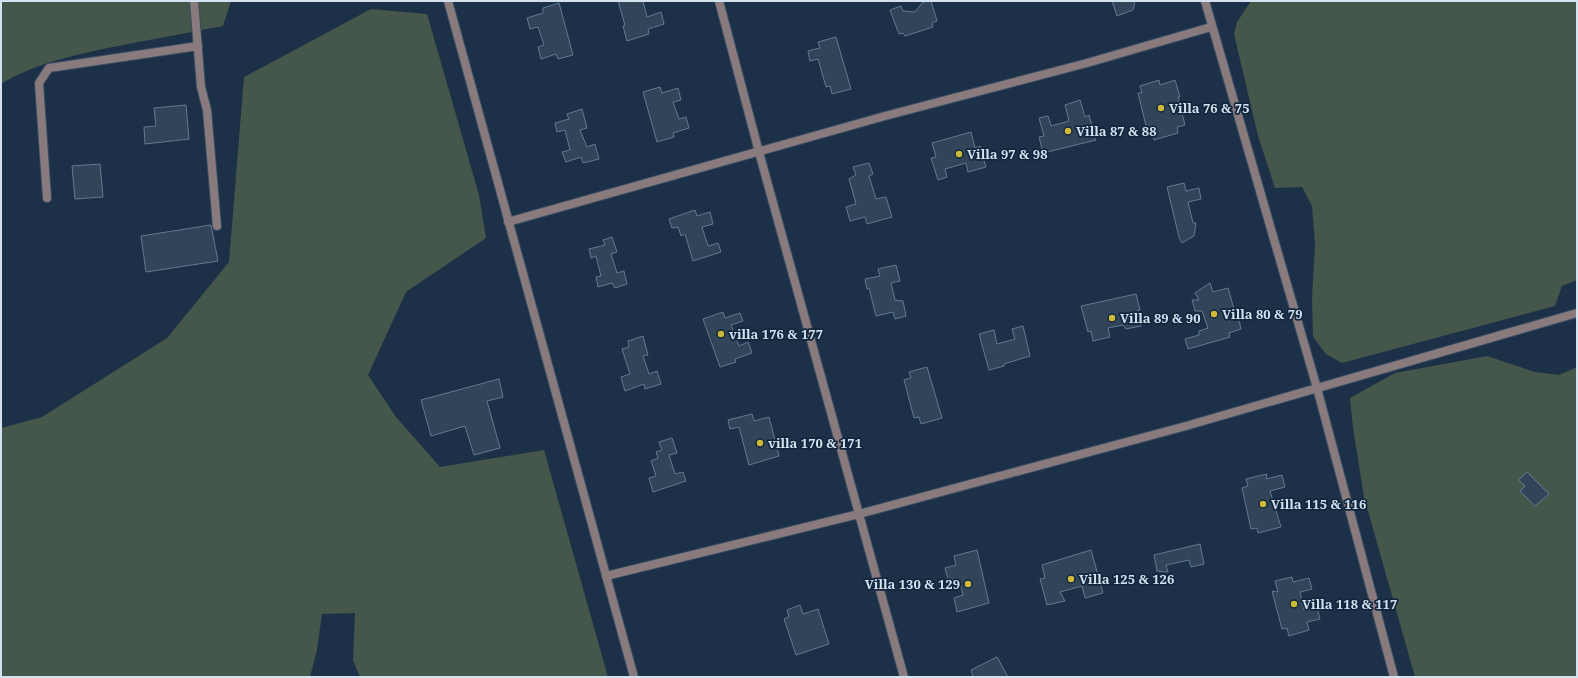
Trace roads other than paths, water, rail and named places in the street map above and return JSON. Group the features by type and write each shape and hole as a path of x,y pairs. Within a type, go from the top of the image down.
{"street":[{"path":"194,1 201,87 208,110 217,226"},
{"path":"448,1 634,677"},
{"path":"719,1 759,152 904,677"},
{"path":"1205,1 1211,27 1317,388 1394,677"},
{"path":"508,222 885,116 1087,63 1211,27"},
{"path":"47,198 39,84 49,68 198,46"},
{"path":"606,576 859,514 1186,426 1577,314"}],"place":[{"name":"Villa 76 & 75","path":"1161,108"},
{"name":"Villa 87 & 88","path":"1068,131"},
{"name":"Villa 97 & 98","path":"959,154"},
{"name":"Villa 80 & 79","path":"1214,314"},
{"name":"Villa 89 & 90","path":"1112,318"},
{"name":"villa 176 & 177","path":"721,334"},
{"name":"villa 170 & 171","path":"760,443"},
{"name":"Villa 115 & 116","path":"1263,504"},
{"name":"Villa 125 & 126","path":"1071,579"},
{"name":"Villa 130 & 129","path":"968,584"},
{"name":"Villa 118 & 117","path":"1294,604"}]}
